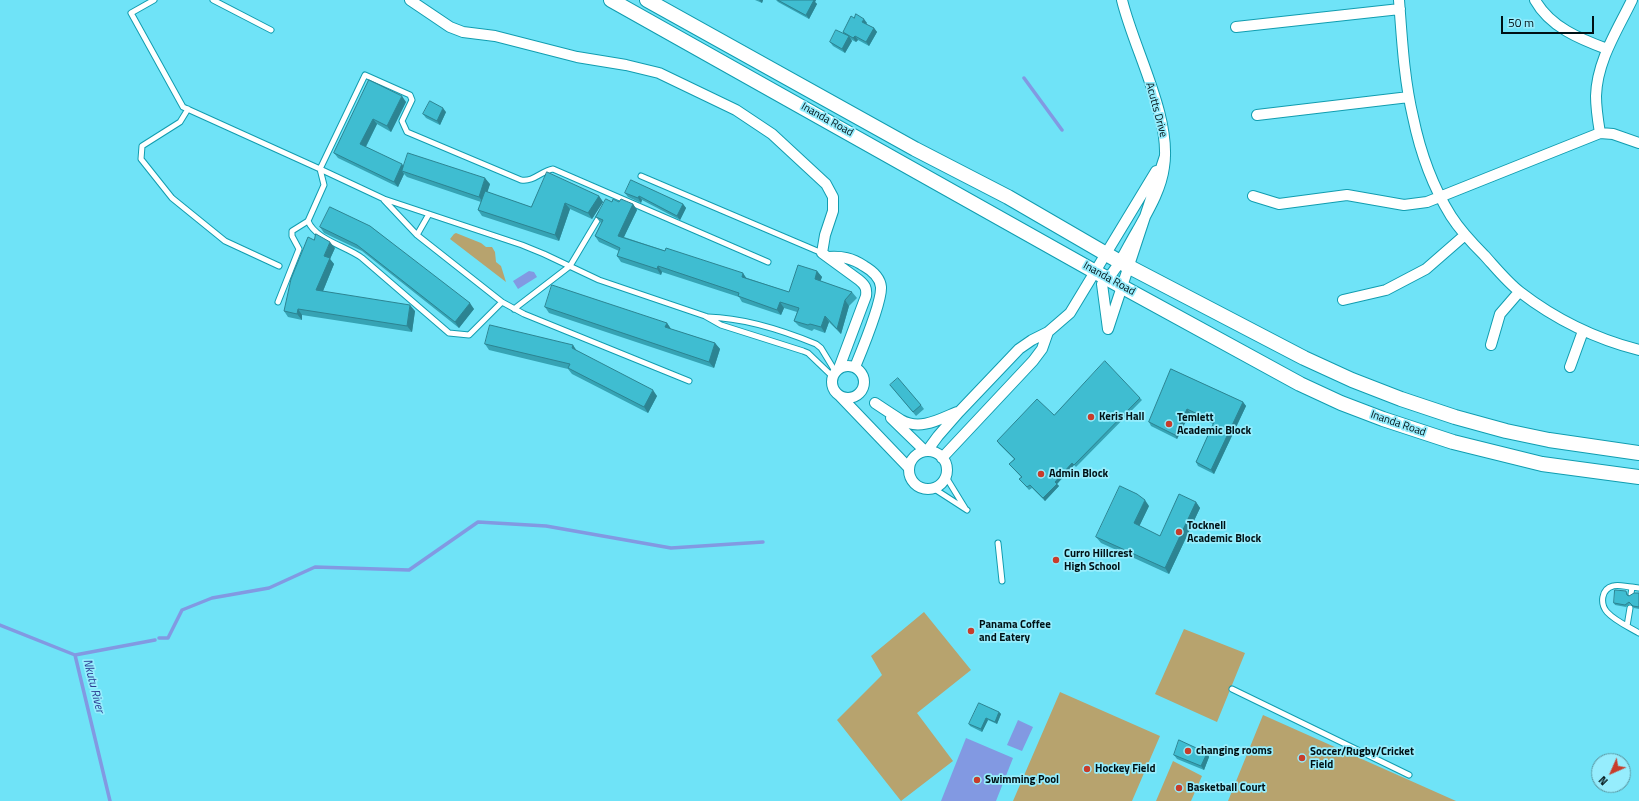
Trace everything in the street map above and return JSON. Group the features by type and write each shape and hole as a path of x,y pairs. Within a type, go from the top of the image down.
{"main road":[{"name":"Inanda Road","path":"611,0 1108,279 1300,384 1341,403 1452,442 1542,464 1639,477"},
{"name":"Inanda Road","path":"647,0 915,150 1008,197 1120,262 1304,358 1352,380 1401,399 1455,417 1506,431 1549,440 1639,453"}],"street":[{"path":"410,0 450,27 463,32 495,36 577,57 626,65 659,73 736,110 772,134 817,175 830,190 833,197 833,211 826,235 825,255"},
{"name":"Acutts Drive","path":"1108,279 1120,262 1156,193 1164,167 1165,156 1165,141 1158,108 1122,0"},
{"path":"1535,0 1544,14 1569,33 1607,49"},
{"path":"1600,133 1596,94 1602,63 1607,49 1632,0"},
{"path":"1236,27 1399,5 1409,96 1418,136 1440,197 1465,235 1519,292 1583,331 1605,340 1639,350"},
{"path":"1257,115 1409,96"},
{"path":"1253,196 1279,204 1347,195 1404,205 1427,202 1600,133 1613,134 1639,143"},
{"path":"1108,279 1102,284 1108,329 1165,156"},
{"path":"926,451 959,412 1019,349 1048,332 1070,313 1165,156"},
{"path":"1343,300 1386,290 1426,269 1465,235"},
{"path":"825,255 841,256 855,260 873,272 878,278 881,286 880,299 855,367"},
{"path":"825,255 865,285 867,290 866,296 835,372 832,387 909,468"},
{"path":"1490,345 1500,314 1519,292"},
{"path":"1570,367 1583,331"},
{"path":"942,458 1033,361 1042,349 1048,332"},
{"path":"835,372 844,365 855,367 863,375 864,386 862,391 857,396 852,398 839,396"},
{"path":"862,391 926,451"},
{"path":"875,403 902,421 917,425 926,424 959,412"},
{"path":"926,451 934,452 942,458 946,467 946,477 938,486 927,489 916,484 909,474 909,468 913,458 926,451"}],"lane":[{"path":"154,0 131,13 183,107 188,110 320,169 384,200 522,245 599,280 704,316 721,325 803,351 835,372"},
{"path":"213,0 271,30"},
{"path":"278,302 299,248 292,236 292,231 308,222 324,185 320,169 365,75 410,95 412,100 402,121 407,132 521,180 527,181 546,170 553,169 768,262"},
{"path":"188,110 180,122 142,146 141,159 172,198 225,241 279,266"},
{"path":"641,176 825,255"},
{"path":"608,202 611,195"},
{"path":"384,200 417,235 502,302 524,314 689,381"},
{"path":"514,309 570,266 604,208"},
{"path":"417,235 429,214"},
{"path":"308,222 316,233 354,252 449,333 469,335 502,302"},
{"path":"704,316 724,317 744,321 809,341 821,348 835,372"},
{"path":"803,351 809,341"},
{"path":"933,488 967,510 946,477"},
{"path":"998,543 1002,581"},
{"path":"1639,588 1613,586 1607,589 1602,599 1603,606 1607,612 1639,633"},
{"path":"1631,594 1632,588"},
{"path":"1627,626 1630,608"},
{"path":"1232,689 1409,775"}],"shaded area":[{"path":"456,233 481,243 486,247 492,247 495,252 496,262 501,266 506,282 450,239"},
{"path":"924,612 971,670 917,713 953,761 901,801 837,720 882,675 871,656"},
{"path":"1184,629 1245,653 1217,722 1155,694"},
{"name":"Hockey Field","path":"1060,692 1160,736 1132,801 1013,801"},
{"name":"Soccer/Rugby/Cricket Field","path":"1263,715 1456,801 1228,801"},
{"name":"Basketball Court","path":"1173,761 1202,776 1191,801 1156,801"}],"water":[{"path":"529,271 534,272 537,277 518,289 513,281"},
{"path":"1018,720 1033,727 1022,751 1007,745"},
{"name":"Swimming Pool","path":"966,738 1013,758 996,801 941,801"}],"building":[{"path":"778,0 814,0 806,15"},
{"path":"856,14 864,19 862,22 874,28 866,42 855,36 853,38 843,32 851,16 854,18"},
{"path":"836,30 849,36 842,49 830,42"},
{"path":"369,80 402,96 387,126 373,119 360,144 402,164 394,182 334,153"},
{"path":"430,101 443,108 437,121 423,114"},
{"path":"408,153 485,178 479,197 402,171"},
{"path":"547,172 599,196 588,213 565,203 555,235 478,210 485,191 531,207"},
{"path":"631,180 683,204 677,216 639,196 638,198 625,193"},
{"path":"606,199 612,202 613,199 619,202 621,199 633,204 618,236 665,251 666,248 743,273 742,277 789,292 798,265 817,271 815,279 852,292 845,300 837,329 825,316 821,327 794,321 799,308 780,302 777,310 738,296 739,293 658,266 657,269 617,256 620,248 595,236 603,220 596,217"},
{"path":"330,207 370,226 470,303 455,322 357,245 320,227"},
{"path":"316,234 330,242 324,256 330,258 316,290 410,305 407,326 298,309 297,314 284,311 291,279 308,237 314,240"},
{"path":"552,285 667,323 665,327 715,343 709,362 545,307"},
{"path":"490,325 573,345 572,348 653,390 644,407 568,368 570,364 485,344"},
{"path":"1105,361 1140,398 1074,465 1072,463 1055,482 1057,484 1043,498 1030,485 1027,487 1019,479 1022,477 1009,464 1015,459 997,441 1037,399 1054,415"},
{"name":"Temlett Academic Block","path":"1171,369 1243,402 1211,470 1196,462 1214,422 1187,409 1175,435 1149,422"},
{"path":"898,378 921,405 913,412 890,385"},
{"name":"Tocknell Academic Block","path":"1120,486 1137,494 1145,500 1134,523 1160,536 1179,494 1196,502 1165,568 1096,537"},
{"path":"1615,590 1626,591 1627,595 1629,596 1634,593 1639,593 1639,607 1633,606 1629,602 1625,605 1614,603"},
{"path":"979,703 999,712 995,722 986,718 981,729 969,724"},
{"name":"changing rooms","path":"1179,740 1207,753 1201,766 1174,755"}],"waterway":[{"path":"1024,78 1062,130"},
{"path":"159,638 168,638 182,610 212,598 269,588 315,567 409,570 478,522 546,526 671,548 763,542"},
{"name":"Nkutu River","path":"0,625 75,655 110,801"},
{"path":"75,655 155,640"}],"place":[{"name":"Keris Hall","path":"1091,417"},
{"name":"Temlett Academic Block","path":"1169,424"},
{"name":"Admin Block","path":"1041,474"},
{"name":"Tocknell Academic Block","path":"1179,532"},
{"name":"Curro Hillcrest High School","path":"1056,560"},
{"name":"Panama Coffee and Eatery","path":"971,631"},
{"name":"changing rooms","path":"1188,751"},
{"name":"Soccer/Rugby/Cricket Field","path":"1302,758"},
{"name":"Hockey Field","path":"1087,769"},
{"name":"Swimming Pool","path":"977,780"},
{"name":"Basketball Court","path":"1179,788"}]}
